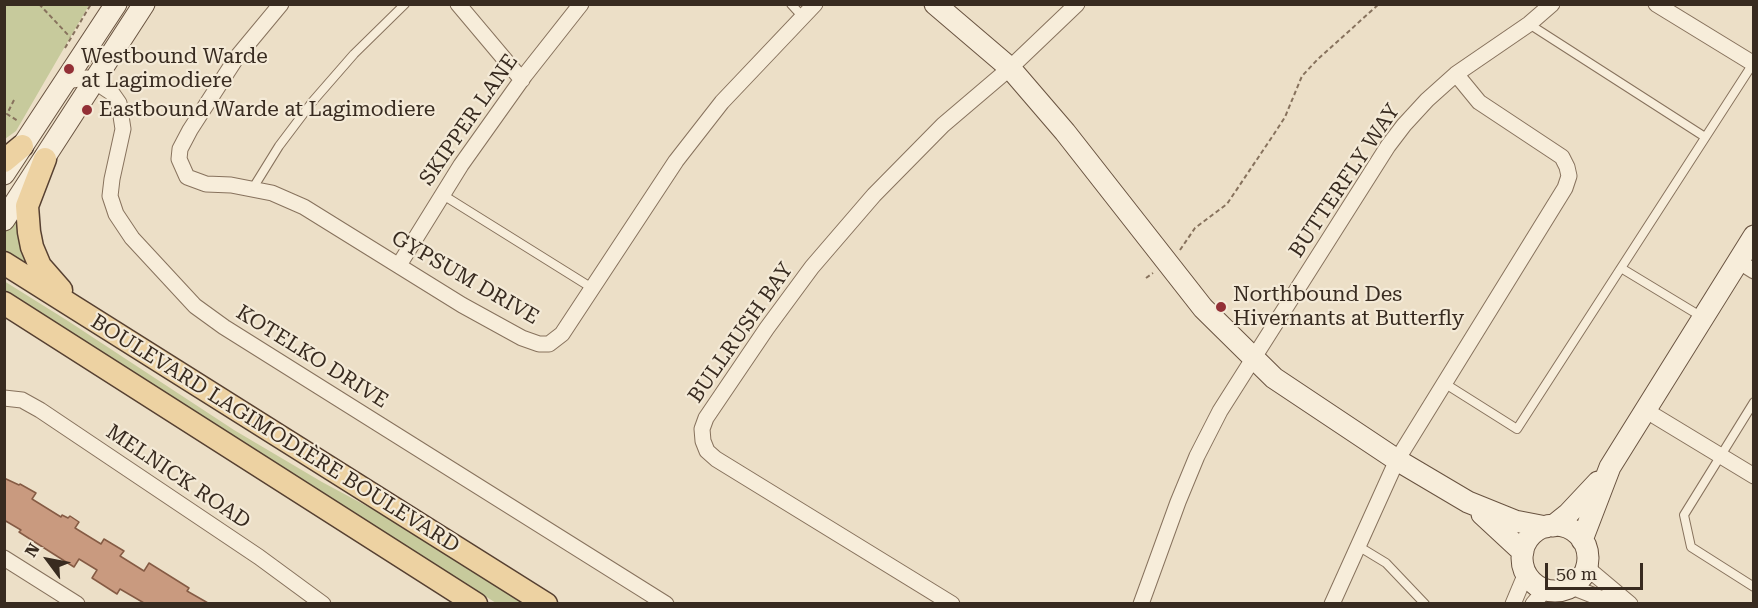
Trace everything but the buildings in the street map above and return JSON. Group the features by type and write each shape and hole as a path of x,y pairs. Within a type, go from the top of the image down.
{"main road":[{"path":"4,161 22,146"},
{"path":"45,159 27,206 32,247 40,267 85,314"},
{"name":"BOULEVARD LAGIMODIÈRE BOULEVARD","path":"4,263 546,603"},
{"name":"BOULEVARD LAGIMODIÈRE BOULEVARD","path":"4,303 476,603"},
{"path":"4,324 59,338"}],"street":[{"path":"4,174 116,4"},
{"path":"4,220 144,4"},
{"name":"GYPSUM DRIVE","path":"281,4 237,57 190,130 180,149 179,159 187,177 206,184 272,192 304,207 462,305 522,338 539,344 549,344 562,334 682,153 722,102 815,4"},
{"path":"458,4 522,80"},
{"name":"SKIPPER LANE","path":"399,265 461,165 522,80 581,4"},
{"name":"BULLRUSH BAY","path":"952,603 716,459 707,451 702,429 706,418 767,328 812,267 874,195 944,125 1010,68 1077,4"},
{"name":"BUTTERFLY WAY","path":"1254,359 1404,125 1427,99 1456,74 1529,24 1552,4"},
{"path":"1656,4 1753,63"},
{"path":"939,5 1010,68 1065,132 1203,308 1274,378 1397,460 1468,502 1515,521 1569,529 1582,540 1587,553 1586,567 1582,576 1572,586 1539,597 1524,563 1468,502"},
{"path":"1332,603 1397,460 1565,188 1569,176 1568,166 1562,157 1479,102 1456,74"},
{"path":"61,86 80,78 94,81"},
{"name":"KOTELKO DRIVE","path":"94,81 112,93 119,104 123,129 110,196 117,214 132,238 195,306 224,327 666,603"},
{"path":"1513,603 1531,536 1550,526 1582,500 1610,467 1702,318 1746,266 1754,236"},
{"path":"1141,603 1197,456 1220,411 1254,359"},
{"name":"MELNICK ROAD","path":"4,398 22,400 40,410 260,557 323,603"},
{"path":"1645,410 1754,477"},
{"path":"1582,540 1610,467"},
{"path":"4,558 77,603"},
{"path":"1586,567 1630,603"},
{"path":"1572,586 1615,603"}],"lane":[{"path":"253,188 279,146 313,101 354,54 405,4"},
{"path":"791,4 802,16"},
{"path":"1529,24 1705,137"},
{"path":"1444,383 1517,429 1753,63"},
{"path":"443,195 592,288"},
{"path":"1621,268 1702,318"},
{"path":"1754,402 1683,515 1691,547 1754,586"},
{"path":"1358,546 1386,562 1425,603"}],"path":[{"path":"39,4 71,38 91,4"},
{"path":"1166,262 1179,253 1195,228 1227,204 1280,125 1302,76 1379,4"},
{"path":"4,118 14,100"},
{"path":"7,114 20,123"}],"green space":[{"path":"5,4 89,5 16,131 5,139"},
{"path":"22,207 30,267 5,251 4,234"},
{"path":"4,281 234,430 389,518 526,603 496,603 170,395 5,293"}],"place":[{"name":"Westbound Warde at Lagimodiere","path":"69,69"},
{"name":"Eastbound Warde at Lagimodiere","path":"87,110"},
{"name":"Northbound Des Hivernants at Butterfly","path":"1221,307"}]}
